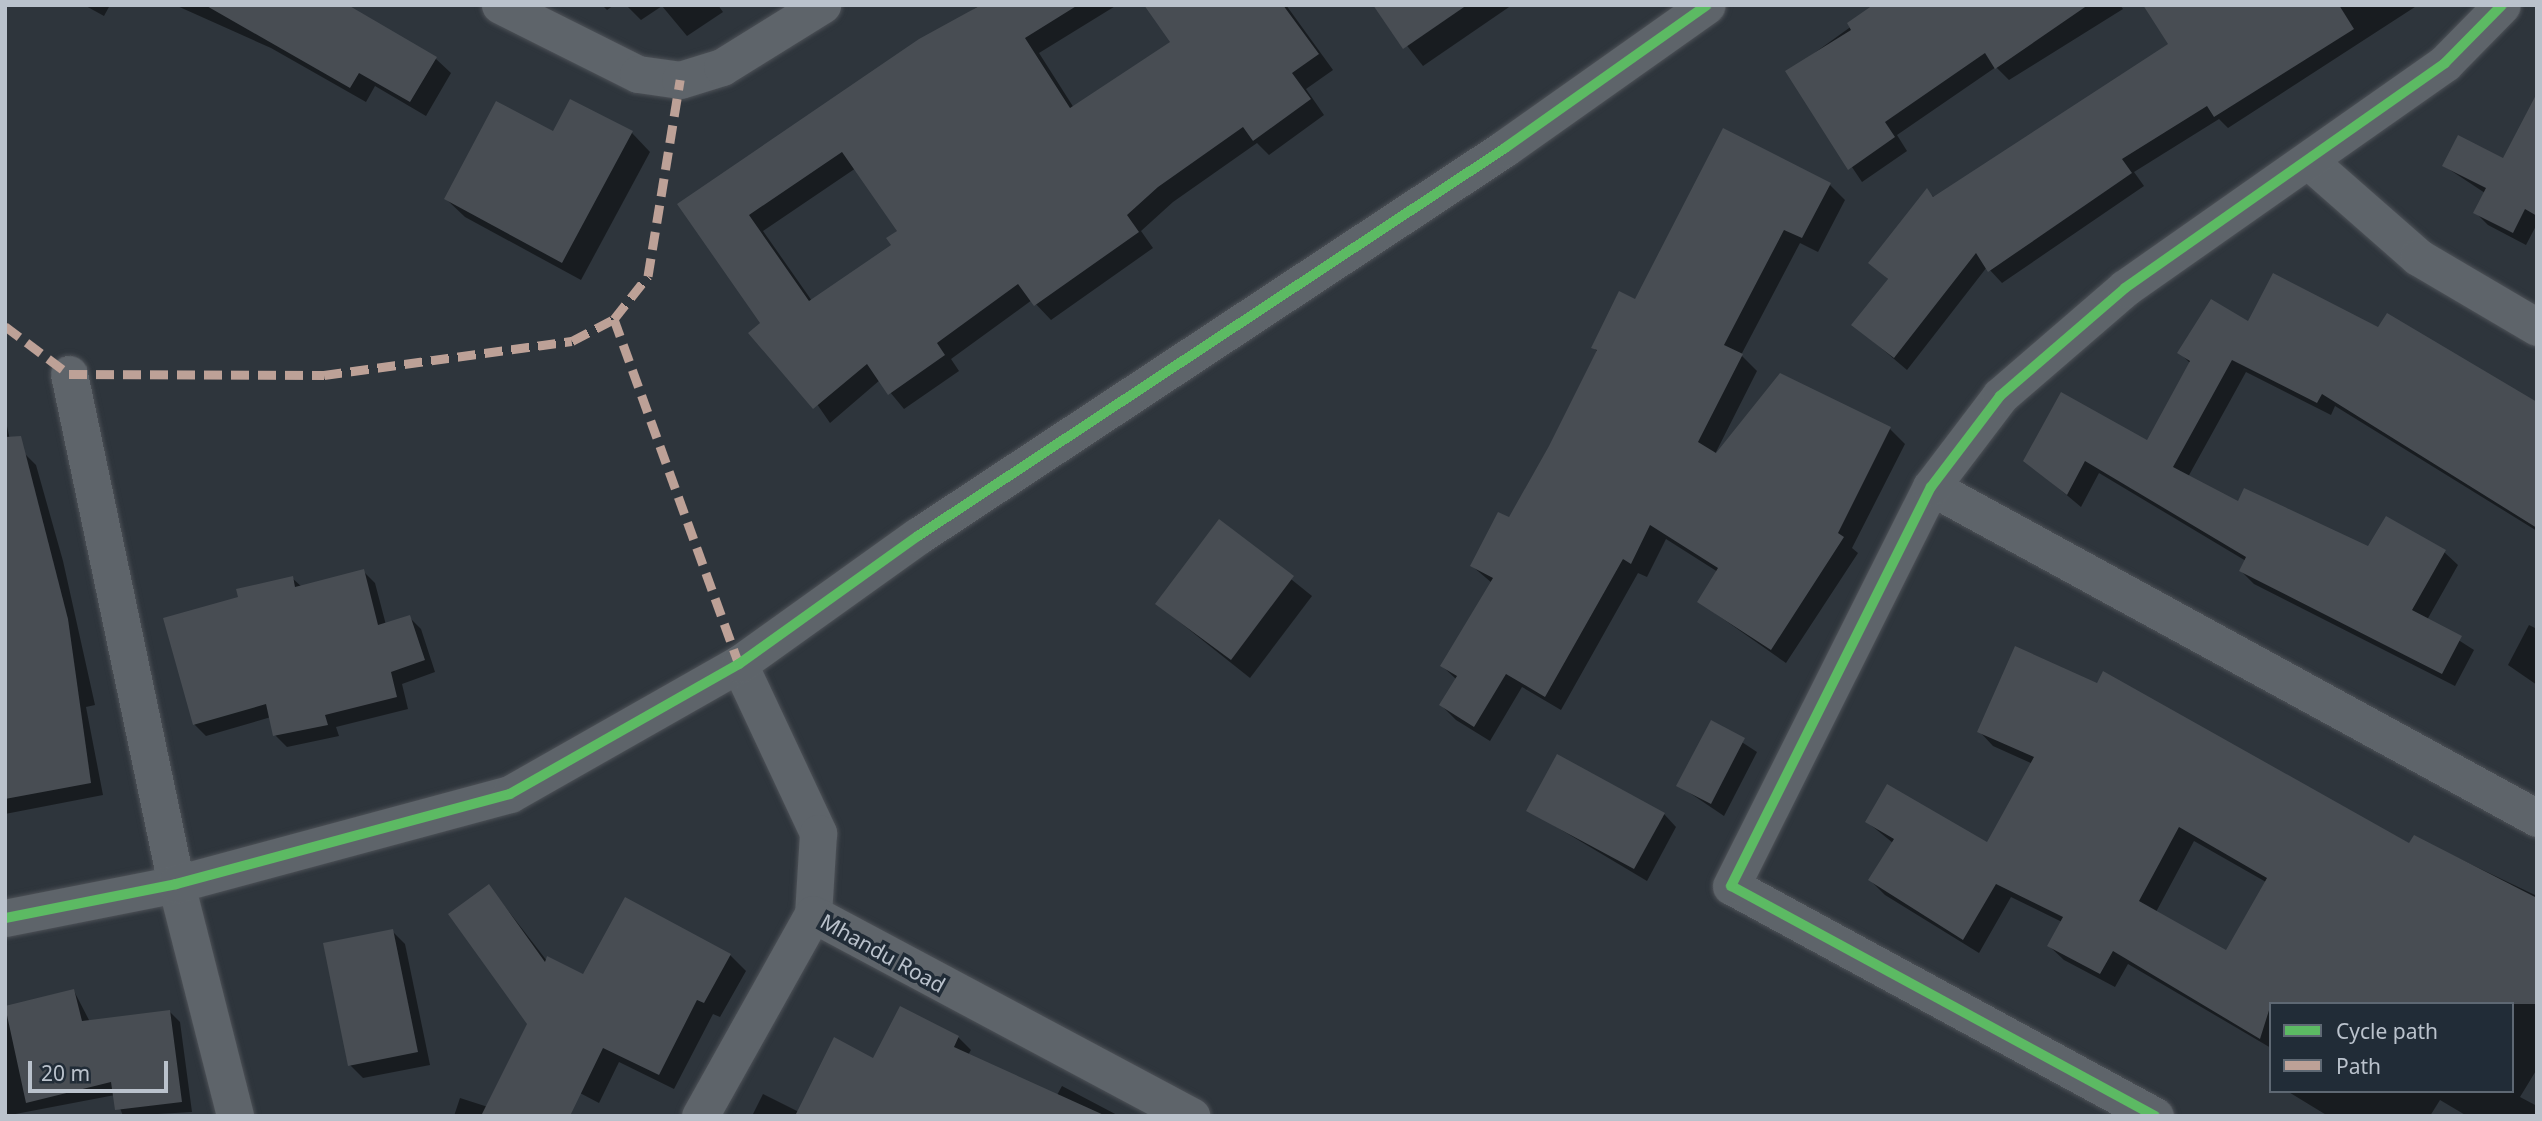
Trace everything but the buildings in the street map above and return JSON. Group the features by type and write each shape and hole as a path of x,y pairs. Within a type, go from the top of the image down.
{"street":[{"path":"499,5 638,74 680,80 722,67 822,5"},
{"path":"5,918 176,884 510,794 739,664 918,536 1505,148 1707,5"},
{"path":"2155,1116 1731,886 1931,487 2000,396 2125,288 2310,162 2445,63 2502,5"},
{"path":"2310,162 2418,257 2537,327"},
{"path":"69,374 176,884 235,1116"},
{"path":"1931,487 2537,818"},
{"name":"Mhandu Road","path":"739,664 818,833 813,914 1191,1116"},
{"path":"699,1116 813,914"}],"marked path":[{"path":"5,326 69,374 324,375 572,341 614,319 648,276 680,80"},
{"path":"614,319 739,664"}],"cycle path":[{"path":"5,918 176,884 510,794 739,664 918,536 1505,148 1707,5"},
{"path":"2155,1116 1731,886 1931,487 2000,396 2125,288 2445,63 2502,5"}]}
